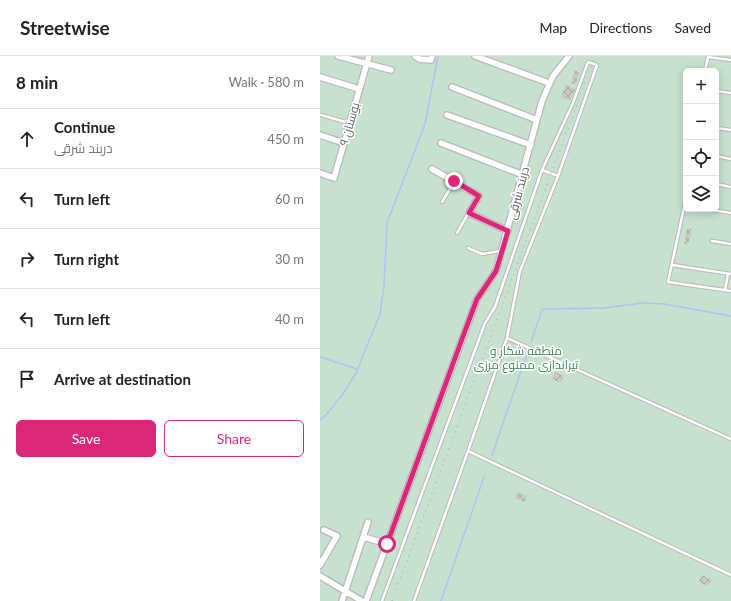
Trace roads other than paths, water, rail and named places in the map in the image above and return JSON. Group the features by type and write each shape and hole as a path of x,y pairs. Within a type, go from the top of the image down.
{"street":[{"path":"338,56 392,70"},
{"name":"بوستان ۹","path":"320,172 334,178 369,56"},
{"path":"416,56 419,59 431,58"},
{"path":"475,56 549,83"},
{"name":"دربند شرقی","path":"366,601 477,299 496,271 537,120 549,83 569,56"},
{"path":"320,77 359,89"},
{"path":"452,87 537,120"},
{"path":"447,115 531,145"},
{"path":"320,135 344,144"},
{"path":"441,143 523,174"},
{"path":"432,169 479,196 469,213 508,231"},
{"path":"342,601 368,522"},
{"path":"320,565 337,536 324,530"},
{"path":"364,537 387,544"},
{"path":"320,576 362,601"}],"lane":[{"path":"706,68 708,56 731,60"},
{"path":"382,601 485,323 495,307 542,170 573,103 588,62 597,65 558,176 520,271 507,338 414,601"},
{"path":"719,92 731,93"},
{"path":"321,115 350,123"},
{"path":"719,128 731,130"},
{"path":"719,157 731,159"},
{"path":"542,170 558,176"},
{"path":"442,202 454,181"},
{"path":"719,185 731,187"},
{"path":"719,211 731,213"},
{"path":"683,212 668,282 731,291"},
{"path":"457,233 469,213"},
{"path":"712,241 731,244"},
{"path":"468,248 482,254 502,251"},
{"path":"672,265 730,274 725,290"},
{"path":"507,338 731,439"},
{"path":"468,451 731,574"}],"waterway":[{"path":"320,420 343,394 356,373 380,314 384,286 387,223 425,124 438,56"},
{"path":"531,342 542,310 545,309 603,308 643,303 664,304 731,316"},
{"path":"492,455 527,354"},
{"path":"320,357 357,369"},
{"path":"441,601 484,477"}],"railway":[{"path":"392,601 595,56"}],"park label":[{"name":"منطقه شکار و تیراندازی ممنوع مرزی","path":"526,357"}]}
